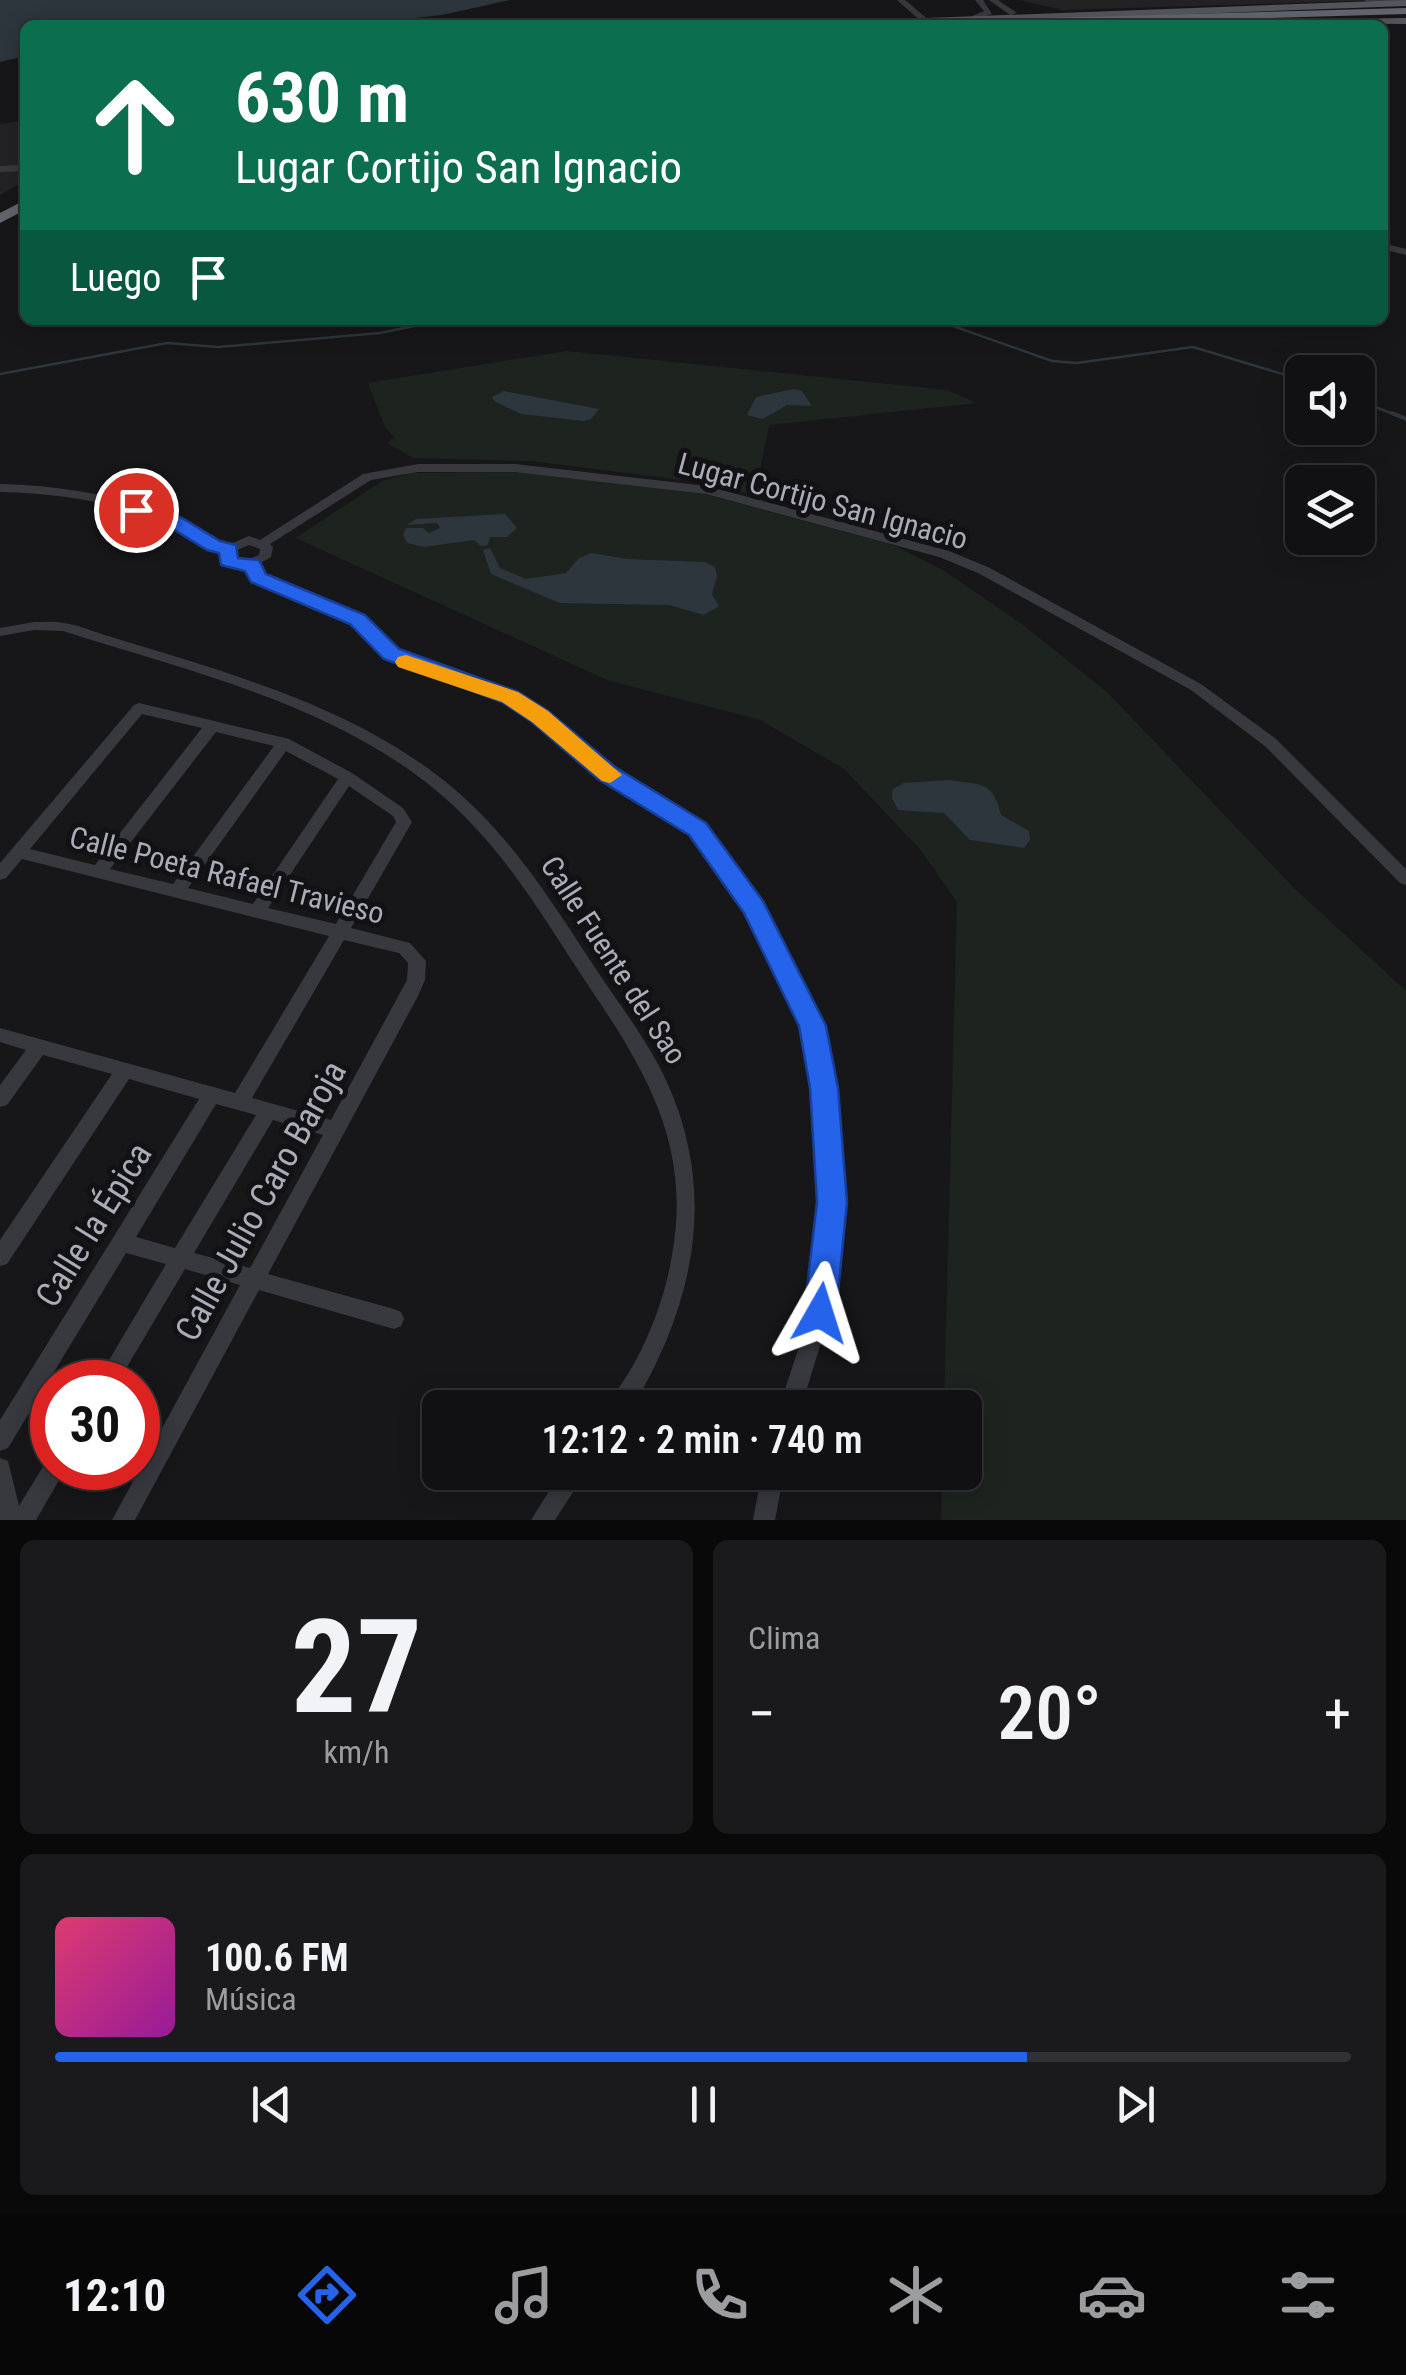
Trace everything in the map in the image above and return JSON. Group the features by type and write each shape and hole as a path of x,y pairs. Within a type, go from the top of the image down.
{"highway":[{"path":"918,20 1233,20 1367,6 1405,13"},
{"path":"1104,12 1233,20"},
{"path":"1222,20 1405,13"}],"main road":[{"path":"1015,0 1065,13"},
{"path":"918,20 1261,8 1405,13"},
{"path":"1325,20 1405,13"}],"street":[{"path":"902,0 918,20"},
{"path":"975,18 989,12 979,0"},
{"path":"994,0 1013,13"},
{"path":"1261,8 1359,0"},
{"name":"Lugar Cortijo San Ignacio","path":"229,549 250,540 263,543 368,477 394,469 516,468 707,490 944,554 984,570 1196,687 1270,743 1406,879"},
{"path":"0,488 37,490 175,522 214,546 229,549 226,557 232,564 252,564 268,552 263,543"},
{"path":"252,564 258,578 358,620 391,654 510,697 540,716 606,773 698,829 754,908 812,1026 826,1107 832,1202 820,1313 796,1390"},
{"name":"Calle Fuente del Sao","path":"3,631 64,627 266,694 325,718 426,774 471,814 526,876 658,1083 677,1128 688,1226 680,1276 664,1325 631,1390"},
{"path":"0,874 138,708 284,743 347,777 398,812 404,822 240,1102"},
{"path":"100,870 212,726"},
{"path":"177,892 284,743"},
{"path":"258,910 347,777"},
{"name":"Calle Poeta Rafael Travieso","path":"18,852 404,948 416,961"},
{"name":"Calle Julio Caro Baroja","path":"122,1520 409,996 416,980 416,961"},
{"path":"0,1035 336,1130"},
{"path":"0,1098 40,1045"},
{"path":"0,1257 126,1069"},
{"name":"Calle la Épica","path":"0,1440 212,1095"},
{"path":"119,1360 269,1110"},
{"path":"122,1242 394,1319"},
{"path":"0,1470 10,1520"},
{"path":"24,1520 42,1490"},
{"path":"542,1520 563,1490"},
{"path":"764,1520 770,1490"}],"shaded area":[{"path":"0,0 510,0 442,15 396,20 20,20 20,57 0,62"},
{"path":"1019,0 1388,0 1063,10"},
{"path":"20,121 20,184 0,195 0,124"},
{"path":"566,351 947,390 977,403 769,425 755,496 714,484 531,461 413,458 387,443 395,438 385,427 368,383"},
{"path":"793,389 802,391 812,406 787,405 763,419 747,415 756,397"},
{"path":"504,391 599,409 584,421 521,414 494,401 492,397"},
{"path":"533,472 704,494 893,545 943,570 1023,625 1107,692 1294,888 1406,991 1406,1520 941,1520 942,1490 982,1490 982,1390 944,1390 957,902 920,849 843,768 760,720 607,680 296,538 382,481 413,473"},
{"path":"505,514 517,528 507,537 490,537 488,545 481,546 474,540 424,547 407,543 403,535 406,528 423,528 429,533 440,528 437,523 407,525 416,519"},
{"path":"490,548 500,568 526,579 566,573 579,558 591,553 627,559 705,562 715,567 712,594 719,606 704,615 669,605 560,603 491,574 483,550"},
{"path":"948,780 989,790 1001,815 1029,831 1030,840 1024,848 970,840 944,813 898,810 892,798 893,789 904,783"}],"waterway":[{"path":"0,374 167,343 218,347 380,333 419,325"},
{"path":"950,325 1052,361 1077,363 1193,347 1285,375"},
{"path":"1375,407 1398,416"},
{"path":"1392,413 1406,419"}],"slow traffic":[{"path":"406,662 510,697 540,716 610,775"}],"route":[{"path":"136,510 175,522 214,546 229,549 228,561 252,564 258,578 358,620 391,654 408,663 510,697 540,716 606,773 698,829 754,908 784,962 812,1026 824,1088 832,1202 820,1313"}]}
